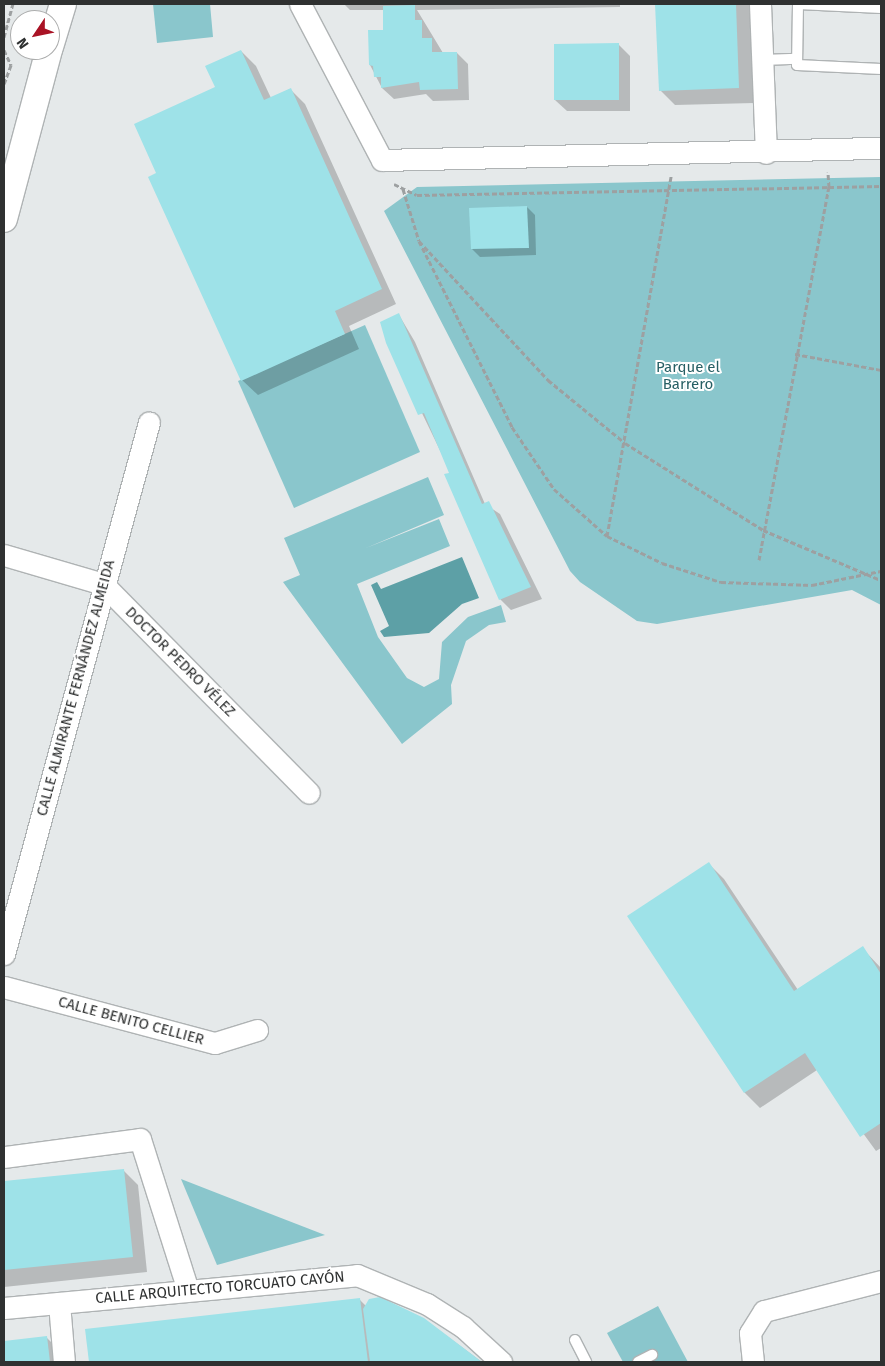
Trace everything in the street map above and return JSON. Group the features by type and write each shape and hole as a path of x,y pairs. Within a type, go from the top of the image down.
{"street":[{"path":"300,4 382,160 671,153 766,153 881,148"},
{"path":"760,4 766,153"},
{"path":"4,219 47,60"},
{"name":"CALLE ALMIRANTE FERNÁNDEZ ALMEIDA","path":"4,954 149,422"},
{"name":"DOCTOR PEDRO VÉLEZ","path":"4,555 104,584 309,793"},
{"name":"CALLE BENITO CELLIER","path":"4,987 215,1043 257,1030"},
{"path":"4,1157 140,1139 188,1290"},
{"name":"CALLE ARQUITECTO TORCUATO CAYÓN","path":"4,1308 357,1275 427,1304 463,1327 502,1362"},
{"path":"753,1362 750,1333 764,1311 881,1281"},
{"path":"59,1303 64,1362"}],"lane":[{"path":"881,8 798,4 797,59 797,65 881,69"},
{"path":"762,60 797,59"},
{"path":"575,1340 586,1362"},
{"path":"638,1362 652,1355"}],"path":[{"path":"4,37 14,4"},
{"path":"4,50 11,65 4,84"},
{"path":"759,560 795,354 829,187 826,150"},
{"path":"607,536 671,191 671,153"},
{"path":"382,160 390,182 417,195 881,186"},
{"path":"403,189 419,241 512,427 554,489 607,536 662,563 721,582 812,584 881,571"},
{"path":"419,241 548,380 625,443 763,530 881,580"},
{"path":"795,354 881,370"}],"green space":[{"path":"153,4 210,4 213,37 157,43"},
{"name":"Parque el Barrero","path":"881,177 881,605 852,590 657,624 637,621 580,582 570,571 384,211 417,187"},
{"path":"365,325 420,452 294,508 238,381"},
{"path":"428,477 444,515 366,548 439,519 450,546 357,584 378,637 407,678 424,687 439,679 442,642 468,617 501,605 506,622 489,625 466,641 451,685 452,704 402,744 283,582 300,575 284,538"},
{"path":"181,1179 325,1235 217,1265"},
{"path":"658,1306 688,1362 623,1362 607,1333"}],"shaded area":[{"path":"462,557 479,598 462,604 429,633 384,637 380,631 389,626 371,585 377,582 381,589"}],"building":[{"path":"655,4 736,4 739,88 659,91"},
{"path":"415,5 415,20 422,20 422,38 432,38 432,52 457,52 458,89 420,90 419,82 381,88 381,77 374,77 373,66 369,65 368,30 383,30 383,6"},
{"path":"619,43 619,100 554,100 554,44"},
{"path":"241,50 264,100 291,88 382,289 335,311 345,334 241,381 148,177 156,173 134,124 215,87 205,66"},
{"path":"527,206 529,248 471,249 469,208"},
{"path":"399,313 482,504 489,501 531,587 499,600 444,474 449,473 424,413 418,415 386,343 380,322"},
{"path":"709,862 794,991 863,946 881,974 881,1123 860,1137 805,1053 744,1093 627,916"},
{"path":"124,1169 133,1257 4,1270 4,1181"},
{"path":"380,1297 424,1318 482,1362 370,1362 363,1309 369,1299"},
{"path":"360,1298 368,1362 89,1362 85,1329"},
{"path":"47,1336 50,1362 4,1362 4,1341"}]}
